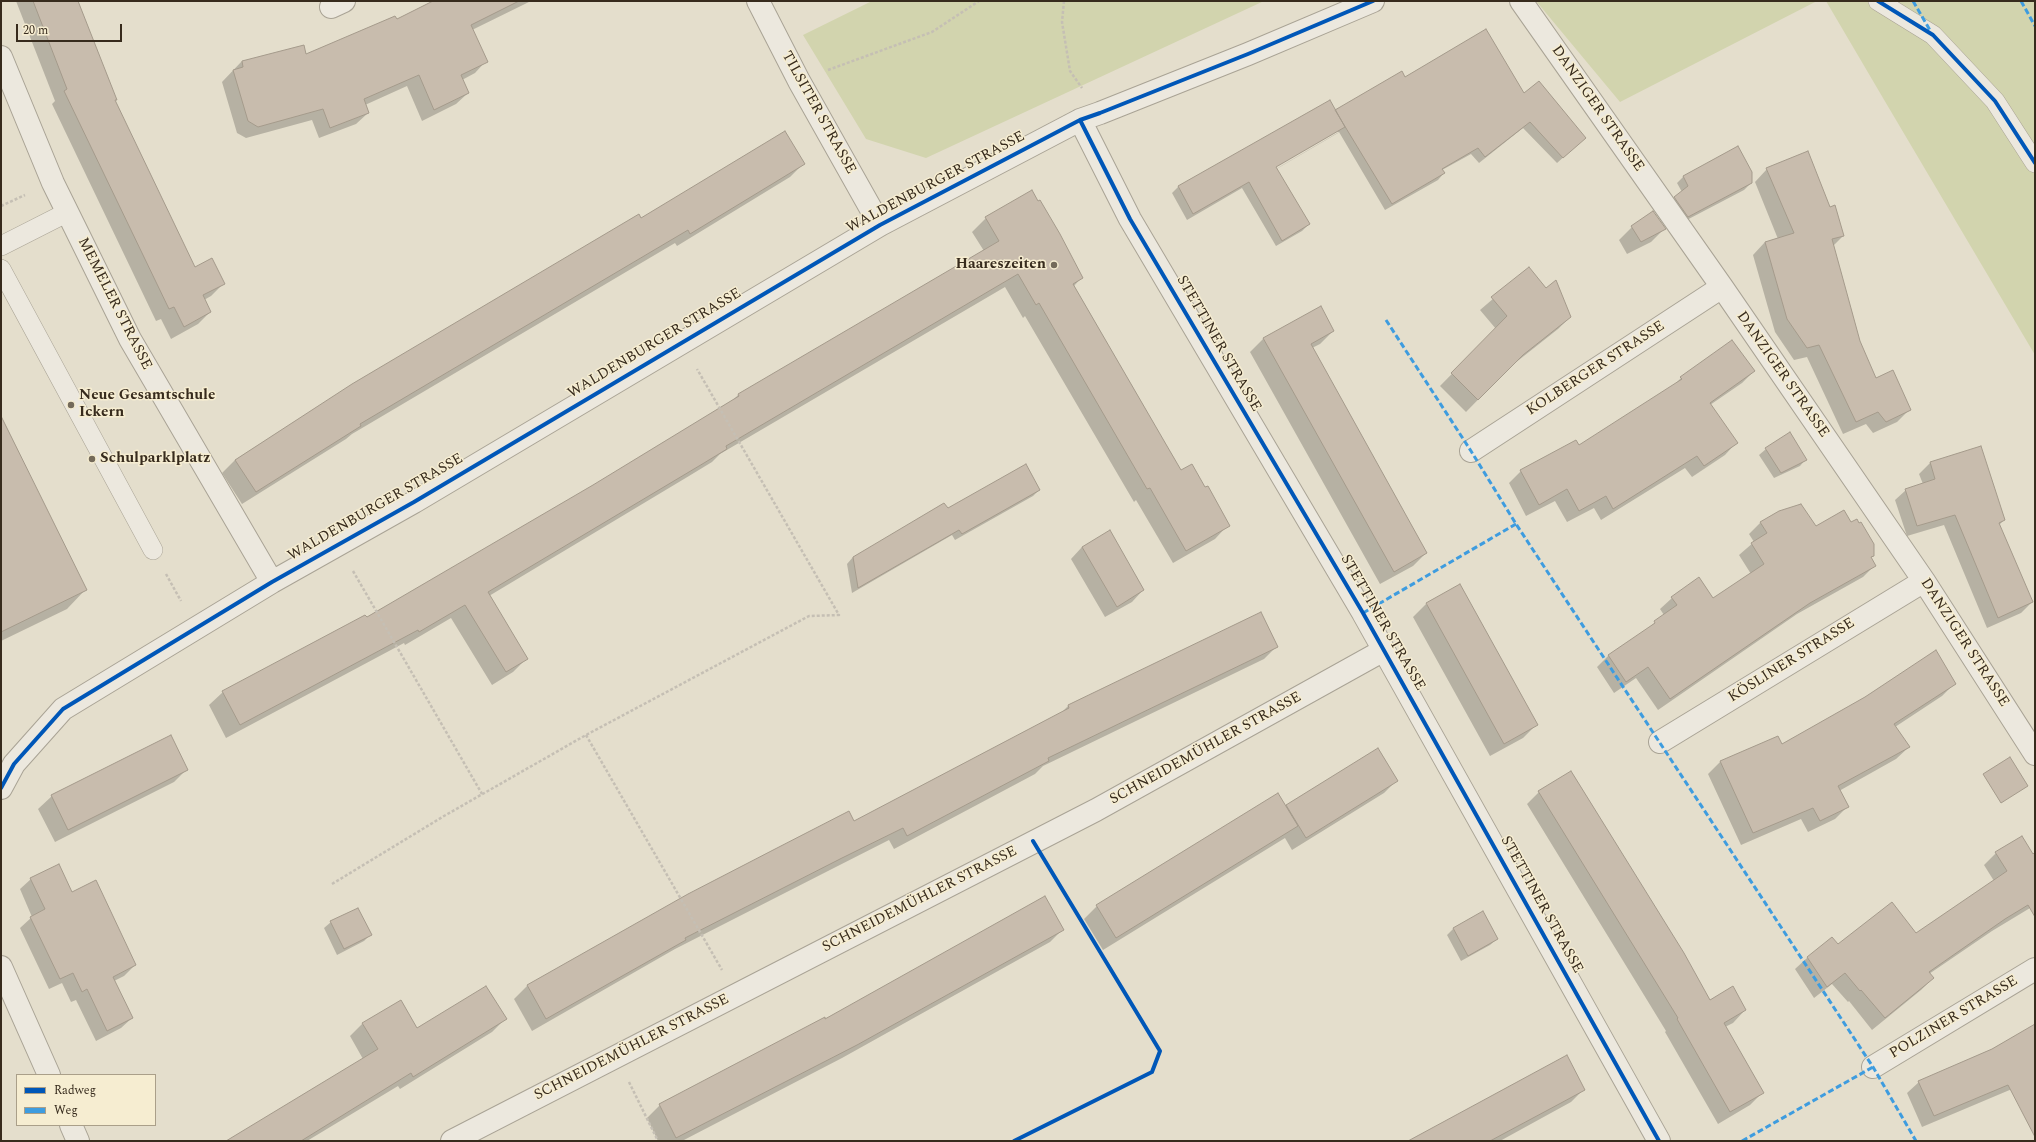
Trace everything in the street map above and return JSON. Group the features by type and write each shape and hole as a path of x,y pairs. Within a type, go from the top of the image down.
{"street":[{"name":"TILSITER STRASSE","path":"758,1 799,81 880,225"},
{"name":"WALDENBURGER STRASSE","path":"1,788 14,764 63,709 272,582 420,498 880,225 1090,117 1248,54 1373,1"},
{"name":"DANZIGER STRASSE","path":"1521,1 1722,287 1924,580 2035,754"},
{"name":"MEMELER STRASSE","path":"1,57 53,183 130,339 272,582"},
{"name":"STETTINER STRASSE","path":"1090,117 1130,219 1363,613 1465,792 1653,1139"},
{"name":"KOLBERGER STRASSE","path":"1471,450 1722,287"},
{"name":"KÖSLINER STRASSE","path":"1660,742 1924,580"},
{"name":"SCHNEIDEMÜHLER STRASSE","path":"452,1141 1096,810 1384,650"},
{"path":"1,967 49,1074"},
{"name":"POLZINER STRASSE","path":"1873,1067 2035,969"},
{"path":"71,1126 78,1141"}],"lane":[{"path":"1878,1 1933,35 1995,101 2035,163"},
{"path":"1,246 68,212"},
{"path":"1,269 153,550"}],"path":[{"path":"799,81 932,32 979,1"},
{"path":"1064,1 1062,22 1070,71 1090,117"},
{"path":"332,884 482,794 586,735 809,616 839,615 682,342"},
{"path":"338,545 482,794"},
{"path":"153,550 196,628"},
{"path":"586,735 736,994"},
{"path":"617,1056 658,1141"}],"green space":[{"path":"872,1 1264,1 926,158 866,139 803,35"},
{"path":"1536,1 1817,1 1620,102"},
{"path":"1826,1 2035,1 2035,355 1883,98"}],"building":[{"path":"33,1 78,1 117,100 115,100 195,267 212,258 225,284 203,295 211,312 184,327 174,307 169,309 64,91 67,89"},
{"path":"433,1 519,1 471,25 488,62 461,75 469,93 434,110 419,75 364,99 369,113 330,128 323,109 258,127 248,121 233,70 243,67 242,61 304,45 306,54 395,16 397,19"},
{"path":"1486,29 1524,93 1539,81 1586,138 1563,158 1530,122 1485,157 1478,148 1442,169 1445,173 1392,204 1335,110 1402,71 1405,77"},
{"path":"1330,100 1345,127 1276,167 1310,224 1282,241 1249,182 1193,214 1178,186"},
{"path":"785,131 805,164 690,234 688,230 360,424 361,426 256,492 235,460 352,384 639,214 641,218"},
{"path":"1738,146 1752,172 1752,183 1688,217 1674,197 1688,186 1683,176"},
{"path":"1808,151 1830,207 1835,205 1844,236 1832,239 1860,341 1876,378 1893,370 1911,410 1886,422 1878,412 1856,422 1819,345 1807,348 1787,319 1765,242 1794,233 1766,168"},
{"path":"1032,190 1038,201 1040,200 1060,234 1083,278 1073,284 1181,470 1192,464 1205,487 1208,486 1230,526 1186,551 1150,488 1147,489 1039,303 1036,305 1018,274 726,446 727,449 488,592 528,659 506,672 465,605 419,632 418,630 240,725 222,691 365,615 367,617 593,485 739,396 738,394 999,241 985,217"},
{"path":"1653,211 1666,229 1641,242 1631,226"},
{"path":"1529,267 1546,288 1556,280 1571,317 1523,355 1478,400 1451,373 1507,316 1491,297"},
{"path":"1321,306 1334,331 1311,344 1427,553 1394,572 1263,338"},
{"path":"1732,340 1755,371 1710,403 1738,443 1704,466 1697,456 1613,509 1606,496 1579,511 1567,489 1539,505 1520,470 1576,440 1579,445 1682,379 1680,377"},
{"path":"1,416 87,590 1,632"},
{"path":"1790,432 1807,460 1781,473 1765,448"},
{"path":"1981,446 2005,520 1999,523 2033,602 1998,618 1955,515 1917,526 1905,489 1935,479 1930,462"},
{"path":"1026,464 1040,490 962,534 959,530 858,588 853,557 944,503 948,508"},
{"path":"1801,504 1816,526 1844,510 1851,522 1857,519 1859,523 1861,522 1874,544 1874,556 1871,557 1876,566 1810,603 1670,699 1648,667 1626,682 1608,655 1655,623 1654,621 1677,605 1671,597 1699,577 1713,598 1764,564 1751,543 1767,533 1760,522 1779,511"},
{"path":"1110,530 1144,590 1117,607 1082,547"},
{"path":"1460,584 1538,725 1504,744 1426,603"},
{"path":"1261,612 1278,647 1048,758 1049,761 907,836 903,828 842,858 685,938 686,940 546,1019 527,985 688,894 849,811 854,821 1069,708 1068,705"},
{"path":"1936,650 1956,684 1894,724 1910,747 1838,786 1849,807 1820,821 1813,808 1753,833 1720,761 1778,736 1782,744 1865,697"},
{"path":"171,735 188,770 68,830 51,795"},
{"path":"1378,748 1398,781 1306,838 1286,805"},
{"path":"2010,757 2028,786 2001,803 1983,774"},
{"path":"1571,771 1684,953 1710,1000 1733,986 1746,1010 1724,1023 1764,1093 1730,1112 1677,1019 1678,1018 1538,791"},
{"path":"1278,793 1298,826 1116,938 1096,905"},
{"path":"2022,836 2033,854 2035,852 2035,917 2028,905 2005,919 1929,972 1934,978 1885,1018 1845,973 1827,987 1807,957 1832,937 1838,944 1892,902 1916,933 2007,871 1995,852"},
{"path":"59,864 72,892 96,880 136,965 113,977 133,1018 107,1031 87,989 82,992 73,973 60,979 30,917 45,909 30,878"},
{"path":"1045,896 1064,930 857,1045 676,1138 659,1104 825,1017 825,1019"},
{"path":"358,908 372,935 344,949 330,921"},
{"path":"1483,911 1498,939 1468,956 1453,928"},
{"path":"486,986 507,1019 413,1077 411,1073 301,1141 226,1141 378,1049 362,1023 401,1000 417,1028"},
{"path":"2035,1024 2035,1137 2008,1085 1934,1116 1918,1081 1992,1049"},
{"path":"1567,1055 1585,1090 1561,1103 1490,1141 1408,1141"}],"marked path":[{"path":"1913,1 1931,32"},
{"path":"2021,1 2035,26"},
{"path":"1386,320 1471,451 1516,524 1873,1067 1916,1141"},
{"path":"1363,613 1516,524"},
{"path":"1742,1141 1873,1067"}],"cycle path":[{"path":"1,788 14,764 63,709 272,582 414,502 880,225 1080,120 1248,54 1373,1"},
{"path":"1878,1 1933,35 1995,101 2035,163"},
{"path":"1080,120 1130,219 1363,613 1659,1141"},
{"path":"1014,1141 1152,1072 1160,1051 1033,841"}],"place":[{"name":"Haareszeiten","path":"1054,265"},
{"name":"Neue Gesamtschule Ickern","path":"71,405"},
{"name":"Schulparklplatz","path":"92,459"}]}
